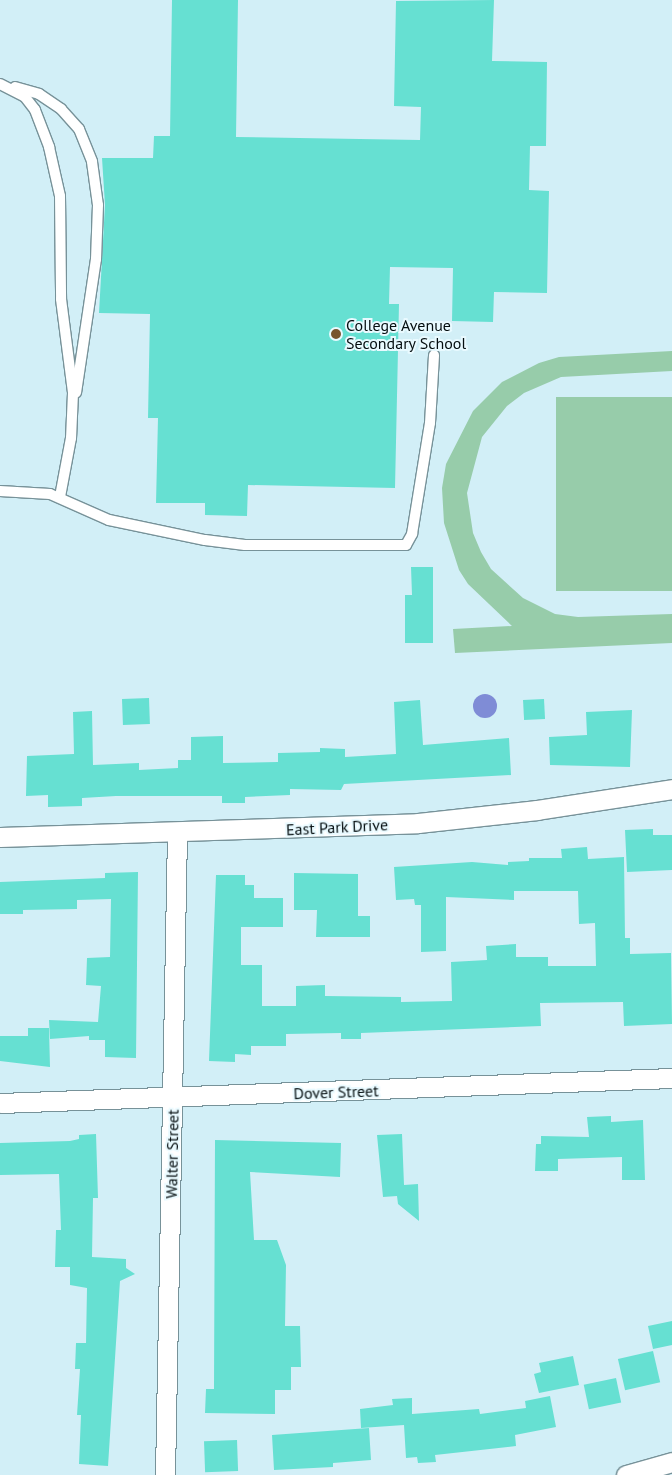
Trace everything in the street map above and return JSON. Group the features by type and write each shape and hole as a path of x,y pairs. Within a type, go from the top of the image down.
{"street":[{"name":"East Park Drive","path":"0,837 177,833 440,821 672,789"},
{"name":"Walter Street","path":"165,1475 177,833"},
{"name":"Dover Street","path":"0,1103 672,1078"},
{"path":"626,1475 672,1462"}],"lane":[{"path":"4,84 25,97 43,127 60,196 62,299 73,417"},
{"path":"4,84 39,94 61,109 79,129 92,162 98,205 96,259 60,497"},
{"path":"0,491 60,497 109,520 205,540 254,545 406,545 412,534 430,423 434,355"}],"green space":[{"path":"672,351 672,371 561,377 524,393 507,406 482,437 467,493 473,533 481,552 491,569 523,598 555,614 578,617 672,614 672,643 455,653 453,629 512,626 468,584 459,570 444,523 442,488 446,464 473,411 502,382 539,363 559,357"},
{"path":"556,397 672,397 672,591 556,591"}],"water":[{"path":"485,694 490,695 496,701 496,711 490,717 485,718 480,717 474,711 473,706 474,701 480,695"}],"building":[{"path":"172,0 238,0 236,137 420,140 421,107 394,106 396,1 494,0 492,61 547,62 546,146 530,146 529,190 549,191 547,293 494,292 493,322 452,321 453,268 390,267 389,304 399,304 395,488 248,485 247,516 205,515 205,503 156,503 158,418 148,418 150,314 99,313 105,205 102,158 153,158 154,136 170,136"},
{"path":"411,567 433,567 433,643 405,643 405,595 412,595"},
{"path":"149,698 150,724 123,725 122,699"},
{"path":"544,699 545,719 524,720 523,700"},
{"path":"420,700 423,745 509,738 511,775 344,784 341,790 290,789 290,795 245,797 245,803 222,803 222,796 116,796 82,798 82,806 48,807 48,795 26,796 27,756 74,754 73,712 92,711 93,765 139,763 139,770 178,768 178,760 191,760 191,737 223,736 223,763 278,762 278,753 320,752 320,748 345,749 345,757 396,754 394,702"},
{"path":"632,710 630,767 550,765 549,737 587,735 586,712"},
{"path":"653,829 653,835 672,835 672,870 627,872 625,830"},
{"path":"587,847 588,859 624,857 625,938 630,938 630,954 671,953 672,1024 624,1026 623,1002 540,1003 541,1026 361,1033 361,1039 341,1039 341,1033 286,1034 286,1046 251,1046 251,1055 235,1054 235,1062 209,1061 216,875 245,875 245,885 254,885 254,898 283,898 283,927 241,927 241,965 262,965 262,1006 296,1006 296,986 325,985 325,996 401,997 401,1002 452,1001 451,962 487,960 486,946 516,944 516,957 548,957 548,966 596,966 595,923 579,924 578,891 514,891 514,900 446,897 446,951 421,952 421,905 415,905 414,899 396,900 394,867 472,862 508,865 508,862 529,861 529,858 562,858 561,849"},
{"path":"138,872 136,1058 105,1057 105,1040 89,1040 89,1036 50,1039 49,1020 98,1022 101,986 86,985 87,958 110,957 111,899 77,900 77,909 23,910 23,914 0,914 0,882 105,878 105,873"},
{"path":"294,873 358,874 358,916 370,916 370,937 316,937 317,910 294,910"},
{"path":"28,1028 49,1028 50,1067 0,1061 0,1036 28,1036"},
{"path":"611,1116 611,1122 643,1120 645,1180 622,1180 622,1157 558,1159 558,1171 535,1171 536,1144 541,1144 541,1136 589,1137 587,1117"},
{"path":"96,1134 98,1198 93,1198 92,1257 126,1259 126,1268 135,1274 120,1281 108,1466 79,1464 81,1415 77,1415 80,1369 75,1369 76,1343 86,1343 87,1288 70,1285 70,1267 55,1267 56,1230 61,1230 59,1174 0,1175 0,1143 70,1141 79,1139 79,1135"},
{"path":"402,1134 404,1185 418,1184 419,1221 398,1204 397,1196 383,1197 377,1135"},
{"path":"215,1140 341,1143 340,1177 250,1172 254,1240 277,1240 286,1265 285,1326 300,1326 301,1367 291,1367 291,1390 275,1390 275,1414 205,1413 206,1389 214,1389"},
{"path":"672,1321 672,1345 653,1349 648,1326"},
{"path":"653,1351 660,1382 625,1390 618,1359"},
{"path":"573,1356 579,1385 539,1393 534,1374 541,1372 539,1363"},
{"path":"616,1378 621,1402 589,1409 584,1385"},
{"path":"550,1396 556,1427 515,1435 516,1446 435,1455 436,1462 418,1463 417,1457 406,1458 404,1425 361,1428 360,1409 393,1405 392,1399 412,1398 412,1414 479,1409 480,1414 526,1408 525,1401"},
{"path":"369,1428 371,1460 333,1463 333,1467 274,1470 272,1435"},
{"path":"237,1440 238,1471 205,1472 204,1441"}],"place":[{"name":"College Avenue Secondary School","path":"336,334"}]}
